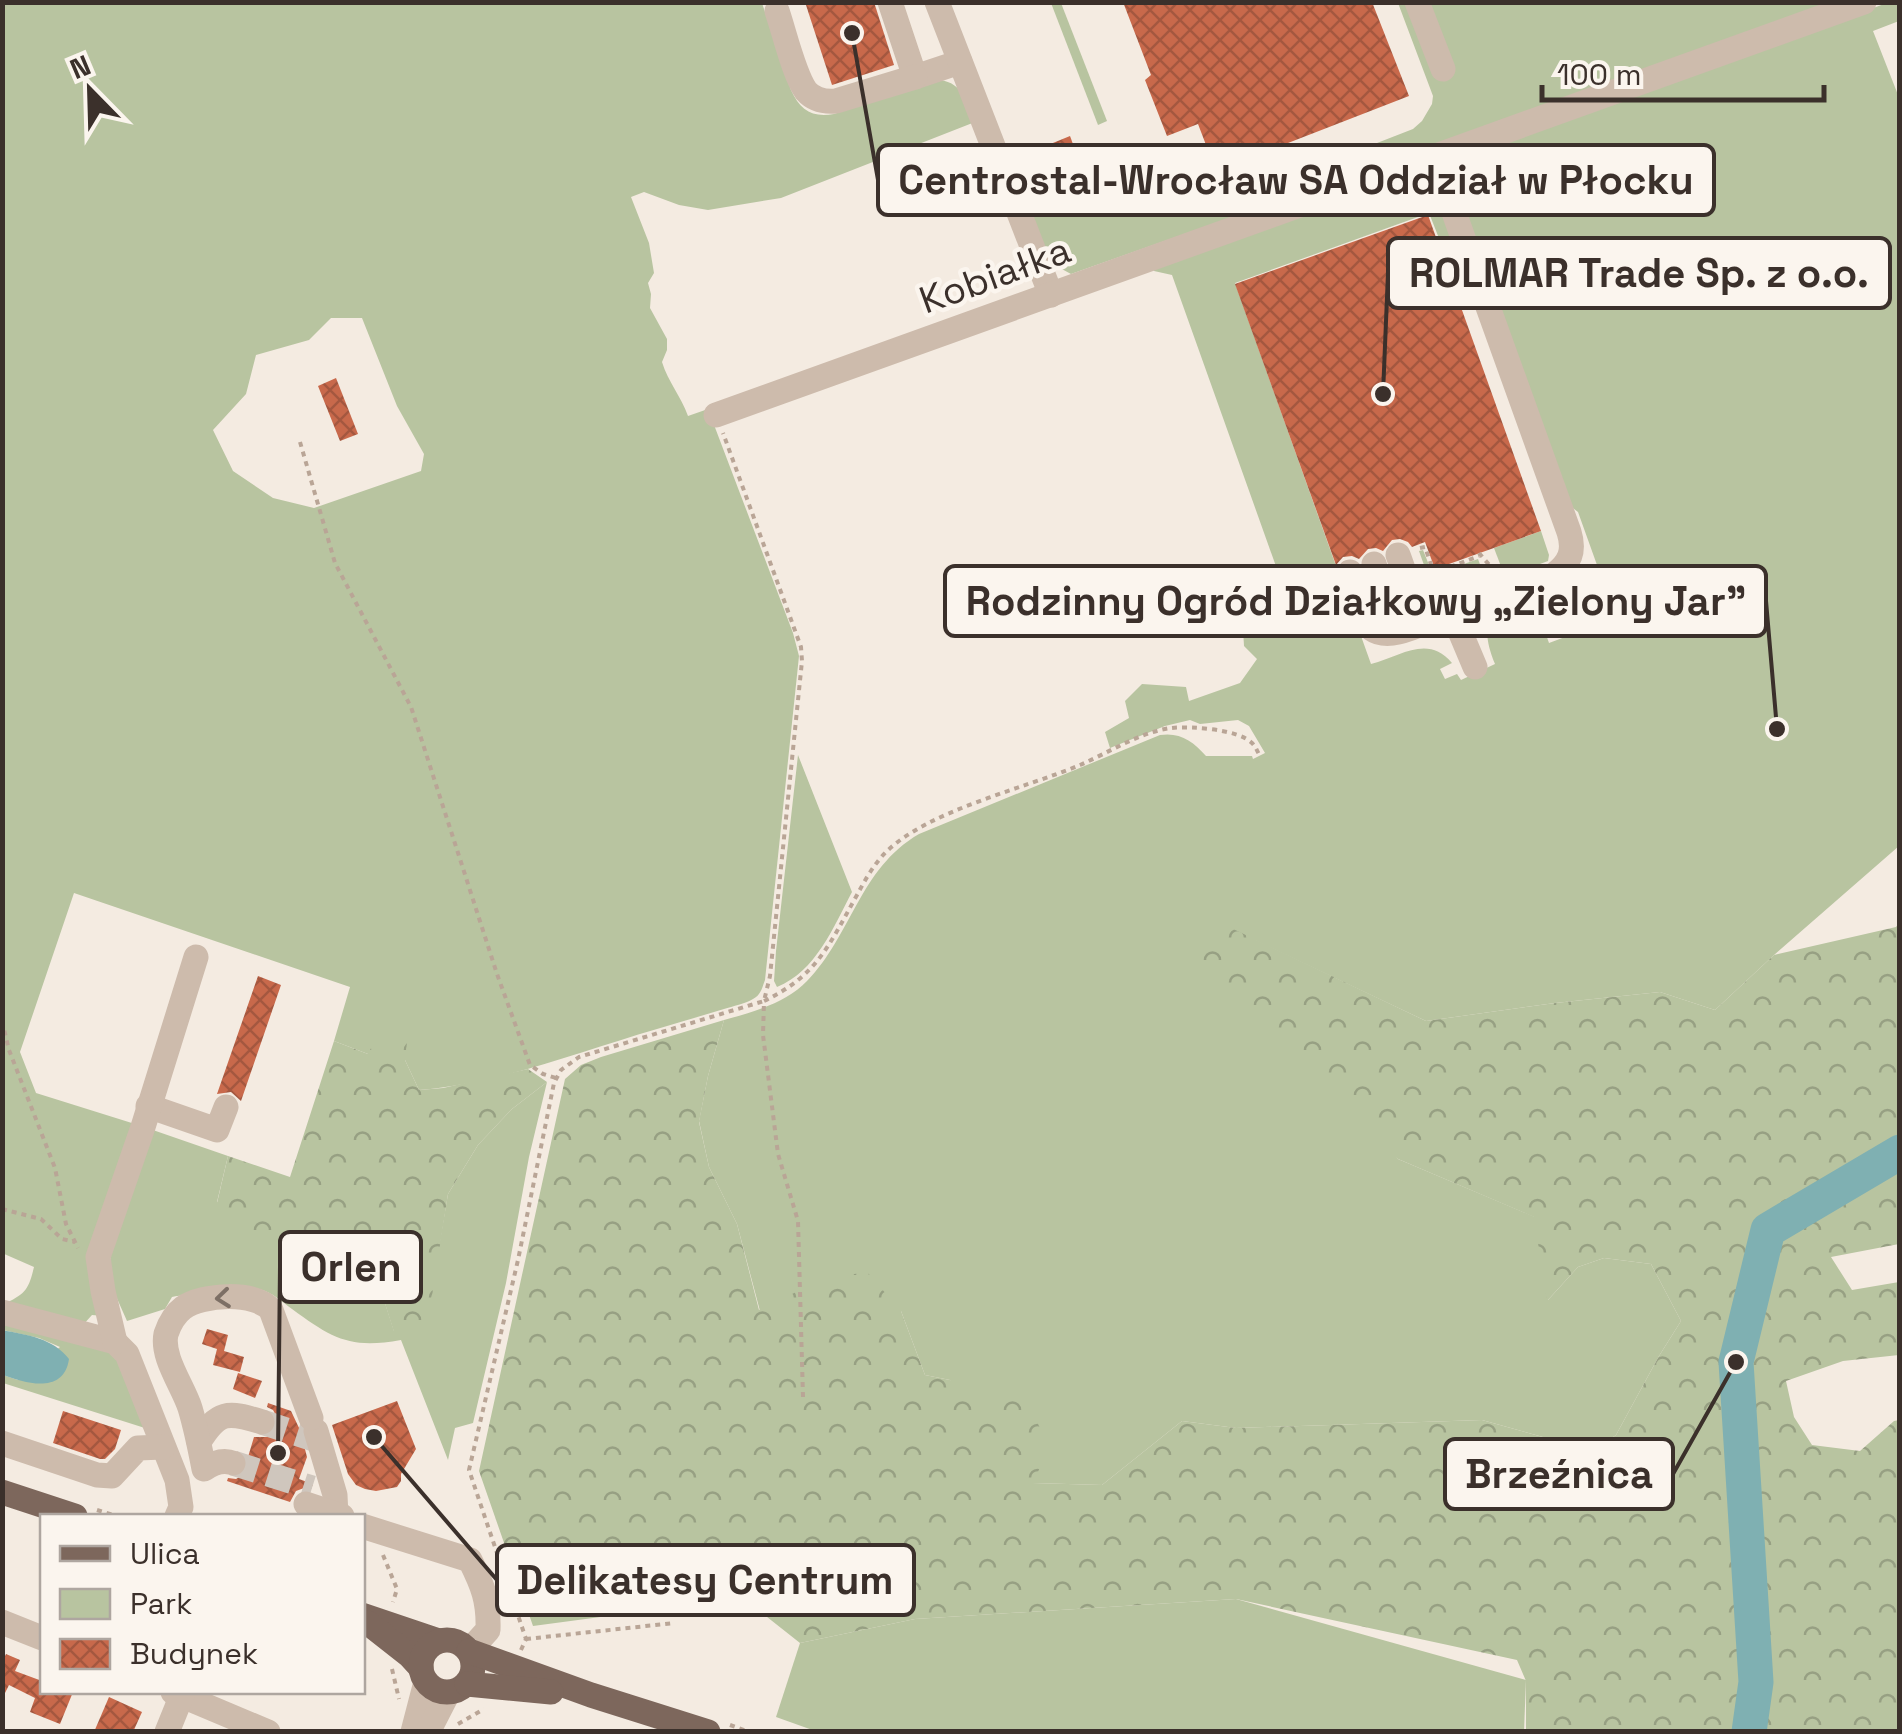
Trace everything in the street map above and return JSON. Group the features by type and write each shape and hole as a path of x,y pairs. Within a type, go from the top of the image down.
{"main road":[{"path":"2,1492 68,1514"},
{"path":"365,1618 708,1732"},
{"path":"365,1619 452,1690 590,1695"},
{"path":"452,1644 474,1668 452,1690"},
{"path":"452,1644 426,1652 452,1690"}],"street":[{"path":"890,2 915,78"},
{"path":"937,2 1051,295"},
{"path":"1418,2 1443,69"},
{"name":"Kobiałka","path":"716,415 1864,2"},
{"path":"778,11 801,82 807,92 826,102 960,62"},
{"path":"1390,558 1372,629 1380,634 1394,633 1437,614 1470,608 1550,577 1570,559 1572,542 1434,158"},
{"path":"1390,558 1431,599 1448,607 1470,608"},
{"path":"1390,558 1384,591 1414,610 1437,614"},
{"path":"1390,558 1419,604 1437,614"},
{"path":"1550,577 1554,616 1602,598"},
{"path":"1470,608 1458,630 1475,667"},
{"path":"179,1512 177,1480 133,1367 116,1342 98,1256 196,958"},
{"path":"148,1106 217,1130 226,1107"},
{"path":"179,1512 222,1470 199,1442 190,1405 169,1357 165,1340 168,1328 177,1314 193,1303 240,1296 264,1302 271,1310 315,1432 328,1506"},
{"path":"2,1312 116,1342"},
{"path":"199,1442 223,1410 256,1404 264,1415"},
{"path":"2,1444 97,1476 112,1476 138,1448 164,1447"},
{"path":"368,1529 470,1560 485,1591 488,1630 452,1644"},
{"path":"2,1622 40,1637"},
{"path":"423,1724 452,1690"},
{"path":"167,1732 177,1694 268,1732"}],"path":[{"path":"716,415 801,647 762,1035 778,1154 798,1222 803,1397"},
{"path":"300,442 335,563 411,707 530,1065 556,1078"},
{"path":"1390,558 1425,547 1434,572 1480,554 1492,571"},
{"path":"674,1622 526,1639 469,1470 560,1070 580,1057 764,1001 786,990 808,973 828,947 868,874 885,853 934,820 1172,728 1243,736 1260,756"},
{"path":"2,1021 9,1050 55,1168 66,1224 80,1254 99,1265"},
{"path":"2,1208 41,1219 62,1239 75,1242"},
{"path":"368,1529 397,1589 389,1612 408,1620 404,1628"},
{"path":"391,1664 402,1707 423,1724 455,1726 494,1703"}],"green space":[{"path":"2,3 762,3 791,90 798,103 813,113 834,114 940,80 954,85 975,122 781,198 708,210 679,205 644,192 631,197 649,243 654,273 648,283 650,308 667,339 662,362 688,416 708,409 799,656 765,980 758,995 743,1004 540,1066 480,1081 419,1090 405,1060 368,1054 334,1041 350,987 74,893 20,1052 36,1093 135,1124 92,1252 104,1316 92,1315 82,1326 3,1305 24,1291 34,1267 2,1253","holes":["331,318 362,318 397,406 424,454 421,471 314,508 273,498 233,471 213,430 246,394 256,355 309,340"]},
{"path":"1051,3 1061,3 1107,121 1098,125"},
{"path":"1398,3 1840,3 1071,274 1047,261 1031,215 1042,203 1068,192 1076,212 1098,203 1091,181 1122,177 1175,204 1195,209 1237,197 1240,205 1361,158 1359,150 1413,129 1422,121 1433,96"},
{"path":"1887,3 1899,3 1899,21 1873,31 1900,100 1899,846 1715,1010 1660,992 1426,1021 1229,928 1398,1159 1535,1217 1548,1300 1578,1267 1604,1258 1651,1264 1681,1321 1616,1435 1593,1451 1482,1420 1236,1428 1182,1421 1102,1485 1032,1483 950,1380 925,1375 901,1311 760,1311 737,1224 709,1167 699,1121 724,1020 779,1001 799,989 835,944 883,865 919,834 1160,735 1186,739 1206,756 1253,759 1265,753 1249,726 1238,720 1200,724 1190,720 1110,748 1105,732 1129,718 1125,701 1142,684 1186,687 1189,701 1240,683 1257,659 1244,646 1243,629 1288,600 1172,275 1152,268 1410,176 1438,194 1457,241 1442,246 1429,213 1235,283 1371,664 1424,648 1443,654 1452,663 1440,669 1445,679 1457,674 1461,680 1495,664 1487,632 1489,622 1515,602 1544,592 1551,604 1537,609 1549,643 1616,618 1578,512 1569,505 1452,172 1458,162 1468,154"},
{"path":"1541,531 1548,561 1505,577 1494,548"},
{"path":"1423,550 1433,575 1478,559 1489,589 1460,596 1442,592 1430,578 1419,551"},
{"path":"798,755 852,892 813,959 791,980 777,987 776,951"},
{"path":"1899,923 1899,1244 1831,1257 1852,1290 1899,1282 1899,1355 1843,1361 1786,1381 1794,1417 1812,1445 1860,1451 1899,1420 1899,1731 1526,1731 1526,1681 1517,1660 1236,1599 915,1619 800,1643 743,1598 533,1626 479,1471 565,1079 581,1065 724,1020 699,1122 709,1167 737,1224 759,1310 823,1279 867,1272 901,1311 925,1375 1028,1403 1049,1447 1033,1483 1102,1485 1182,1421 1236,1428 1482,1420 1593,1451 1616,1435 1681,1321 1651,1264 1604,1258 1578,1267 1547,1301 1534,1217 1398,1159 1186,963 1229,927 1426,1021 1660,992 1715,1010 1774,955 1896,927"},
{"path":"381,1029 408,1033 405,1060 419,1090 528,1069 547,1082 512,1109 478,1145 448,1194 432,1296 421,1324 394,1332 374,1269 340,1244 300,1253 262,1246 231,1228 217,1203 228,1156 290,1177 334,1041 368,1054"},
{"path":"547,1082 473,1423 455,1428 448,1460 401,1340 368,1343 343,1339 319,1328 268,1292 251,1288 172,1297 165,1309 127,1321 111,1285 110,1241 150,1129 228,1156 217,1202 300,1253 340,1244 374,1269 394,1331 440,1241 448,1194 478,1145 512,1109"},
{"path":"2,1320 110,1351 118,1357 148,1429 3,1383 3,1375 18,1380 60,1347 3,1330"},
{"path":"1236,1599 1526,1680 1524,1731 818,1732 776,1717 800,1643 915,1619"}],"water":[{"path":"2,1330 55,1346 69,1359 66,1370 60,1378 43,1384 3,1375"}],"building":[{"path":"805,2 874,2 894,65 832,85"},
{"path":"1123,2 1372,2 1409,96 1216,171 1198,124 1167,136 1145,80 1151,75"},
{"path":"1070,136 1095,204 1074,212 1048,145"},
{"path":"1428,215 1541,531 1435,569 1425,542 1412,547 1400,539 1392,540 1383,551 1368,549 1359,559 1343,557 1336,565 1235,284"},
{"path":"336,378 358,434 340,441 318,386"},
{"path":"258,976 281,985 241,1101 231,1092 217,1094"},
{"path":"207,1329 228,1335 224,1351 244,1357 240,1372 213,1365 217,1349 202,1344"},
{"path":"238,1373 262,1381 255,1398 233,1389"},
{"path":"397,1401 416,1449 397,1487 365,1489 348,1474 332,1425"},
{"path":"268,1403 291,1411 307,1457 299,1479 313,1484 311,1489 296,1491 290,1502 227,1481 248,1469 254,1437 267,1437 277,1428 277,1417 267,1407"},
{"path":"63,1411 121,1430 115,1449 100,1459 53,1443"},
{"path":"6,1654 20,1660 15,1671 40,1680 40,1694 72,1694 60,1724 30,1712 35,1698 9,1685 2,1699 2,1663"},
{"path":"109,1697 142,1712 133,1732 94,1732"}],"waterway":[{"path":"1749,1732 1756,1682 1736,1362 1768,1230 1900,1152"}],"tunnel":[{"path":"262,1422 314,1439"},
{"path":"233,1463 312,1488"}],"place":[{"name":"Centrostal-Wrocław SA Oddział w Płocku","path":"852,33"},
{"name":"ROLMAR Trade Sp. z o.o.","path":"1383,394"},
{"name":"Rodzinny Ogród Działkowy „Zielony Jar”","path":"1777,729"},
{"name":"Brzeźnica","path":"1736,1362"},
{"name":"Delikatesy Centrum","path":"374,1437"},
{"name":"Orlen","path":"278,1453"}]}
